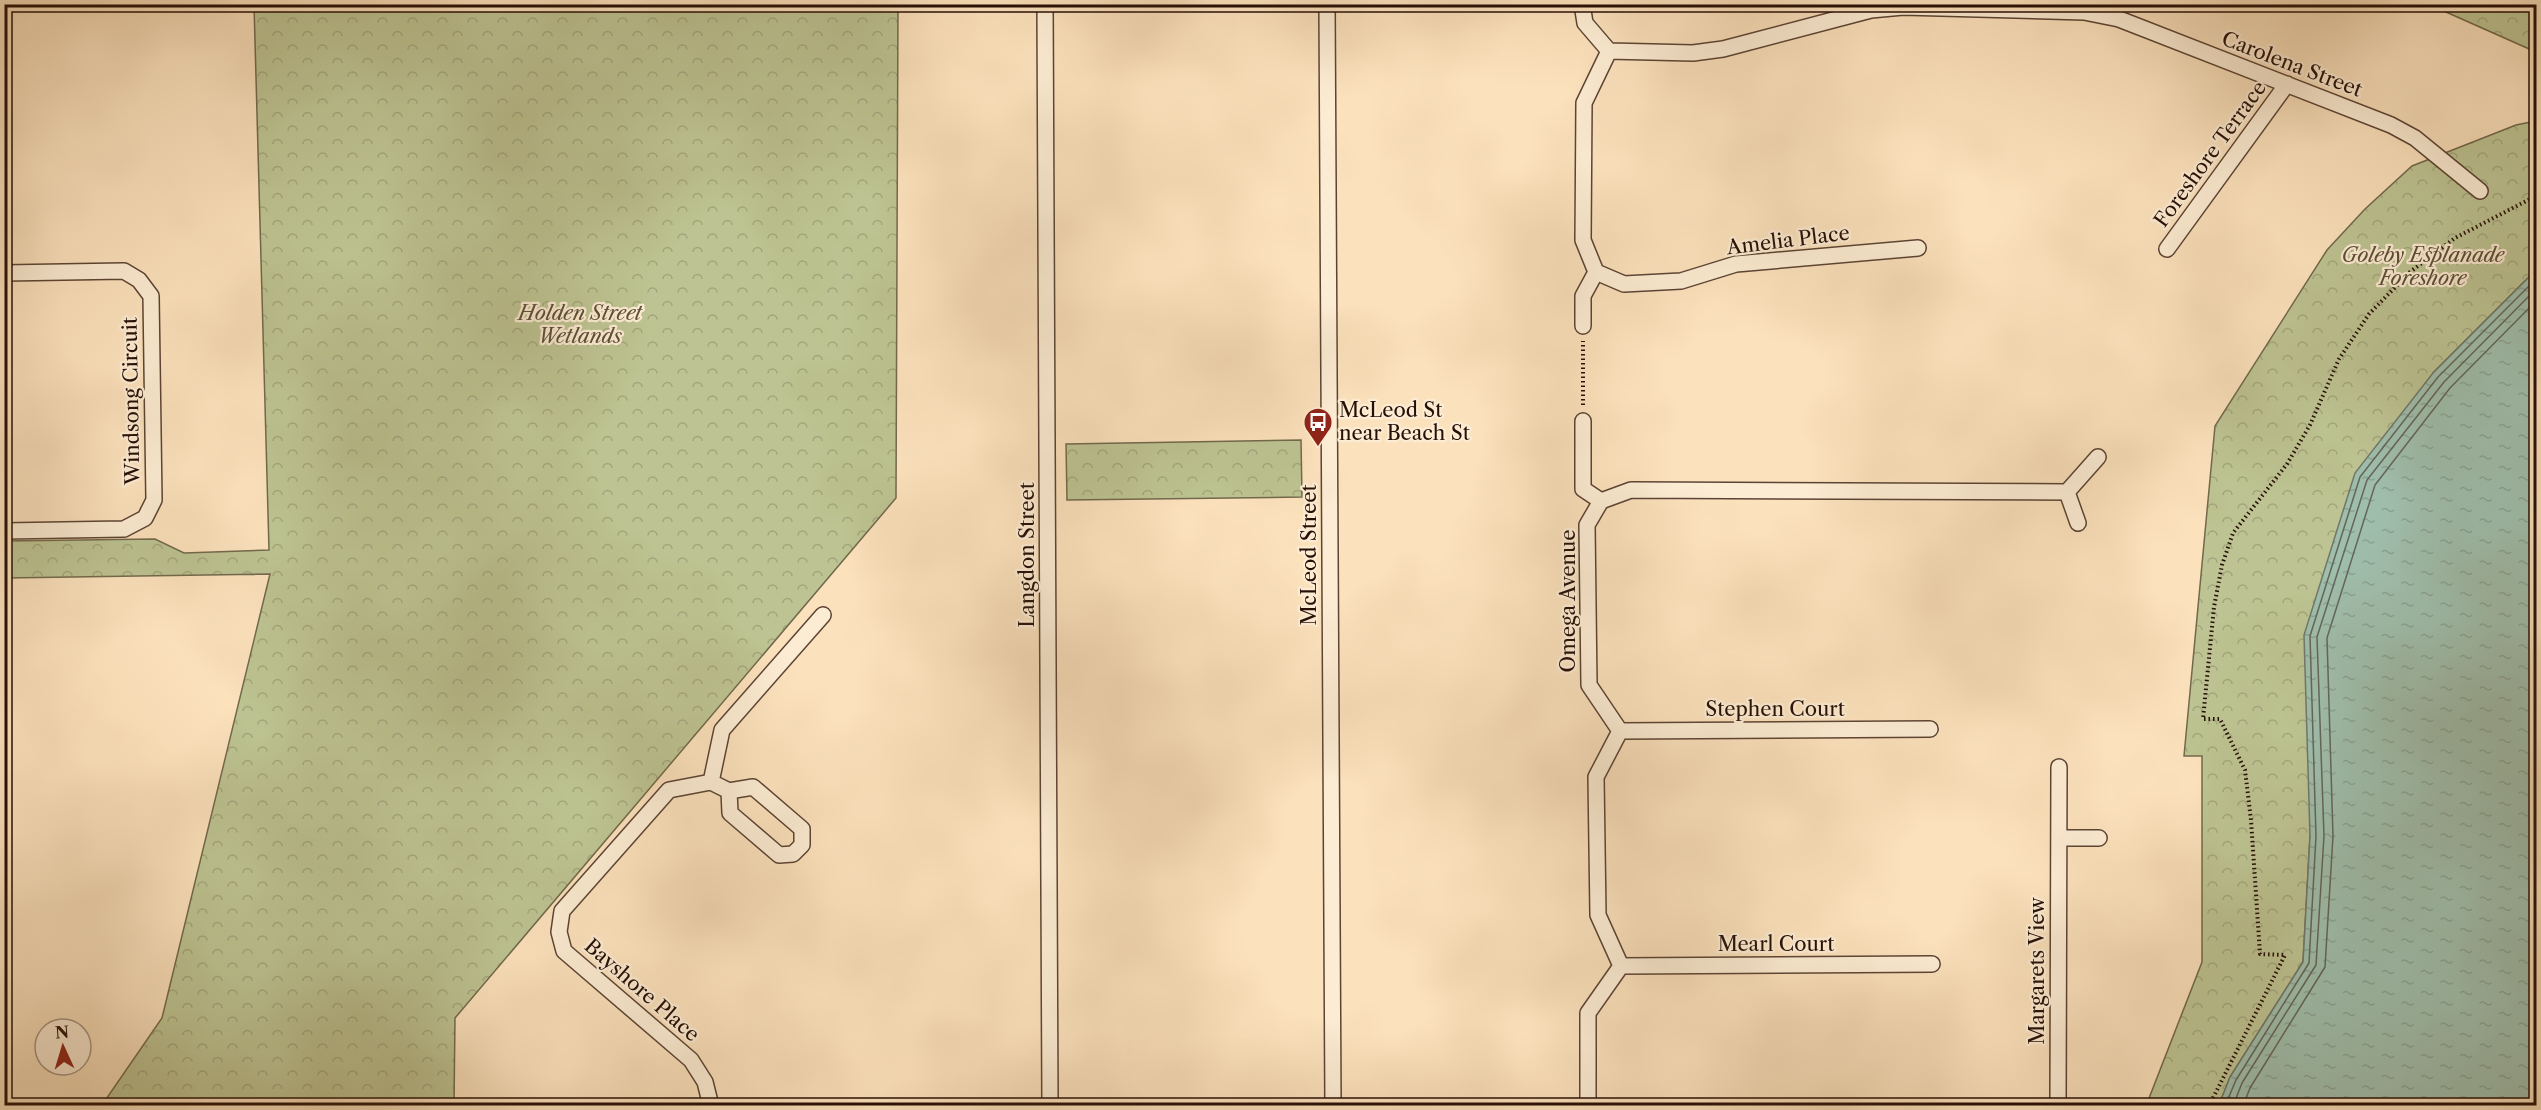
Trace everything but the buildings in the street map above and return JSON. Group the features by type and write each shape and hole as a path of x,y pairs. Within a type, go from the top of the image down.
{"street":[{"name":"Langdon Street","path":"1045,4 1050,1106"},
{"name":"McLeod Street","path":"1327,4 1333,1106"},
{"path":"1582,4 1585,22 1609,51 1584,103 1583,240 1596,272 1583,296 1583,326"},
{"name":"Carolena Street","path":"1609,51 1693,53 1722,49 1871,10 1903,7 2084,12 2119,19 2391,125 2415,138 2480,191"},
{"name":"Foreshore Terrace","path":"2167,249 2287,84"},
{"name":"Amelia Place","path":"1596,272 1624,284 1681,281 1736,264 1918,248"},
{"name":"Windsong Circuit","path":"4,273 124,272 139,280 151,296 154,500 145,518 124,529 4,531"},
{"path":"1583,421 1583,489 1601,501 1631,490 2067,492 2098,457"},
{"path":"2067,492 2078,523"},
{"name":"Omega Avenue","path":"1601,501 1587,525 1588,685 1620,731"},
{"path":"729,791 730,813 778,855 793,854 802,845 802,829 753,787 729,791 711,782 722,730 823,615"},
{"name":"Stephen Court","path":"1620,731 1930,729"},
{"path":"1588,1106 1588,1013 1621,966 1598,915 1596,777 1620,731"},
{"name":"Margarets View","path":"2058,1106 2059,767"},
{"name":"Bayshore Place","path":"711,782 669,790 562,911 559,932 564,951 691,1060 705,1082 711,1106"},
{"path":"2059,838 2099,838"},
{"name":"Mearl Court","path":"1621,966 1932,964"}],"path":[{"path":"2209,1106 2285,955 2260,954 2251,820 2245,770 2220,719 2203,719 2214,607 2222,565 2234,533 2288,464 2310,425 2339,359 2369,314 2410,272 2455,238 2536,196"},
{"path":"1583,326 1583,421"}],"green space":[{"name":"Holden Street Wetlands","path":"254,5 898,5 896,498 455,1018 454,1105 102,1105 162,1018 270,574 5,578 5,541 155,539 184,553 269,550"},
{"path":"2434,5 2536,5 2536,52 2446,12"},
{"name":"Goleby Esplanade Foreshore","path":"2536,121 2536,275 2529,277 2433,373 2310,836 2303,962 2230,1077 2219,1105 2146,1106 2202,962 2202,756 2184,756 2215,426 2327,250 2365,209 2412,166 2516,125"},
{"path":"1301,440 1302,497 1067,500 1066,444"}],"water":[{"path":"2536,275 2536,1105 2219,1105 2230,1077 2303,962 2310,836 2304,635 2355,473 2433,373 2529,277"}],"place":[{"name":"McLeod St near Beach St","path":"1318,448"}]}
